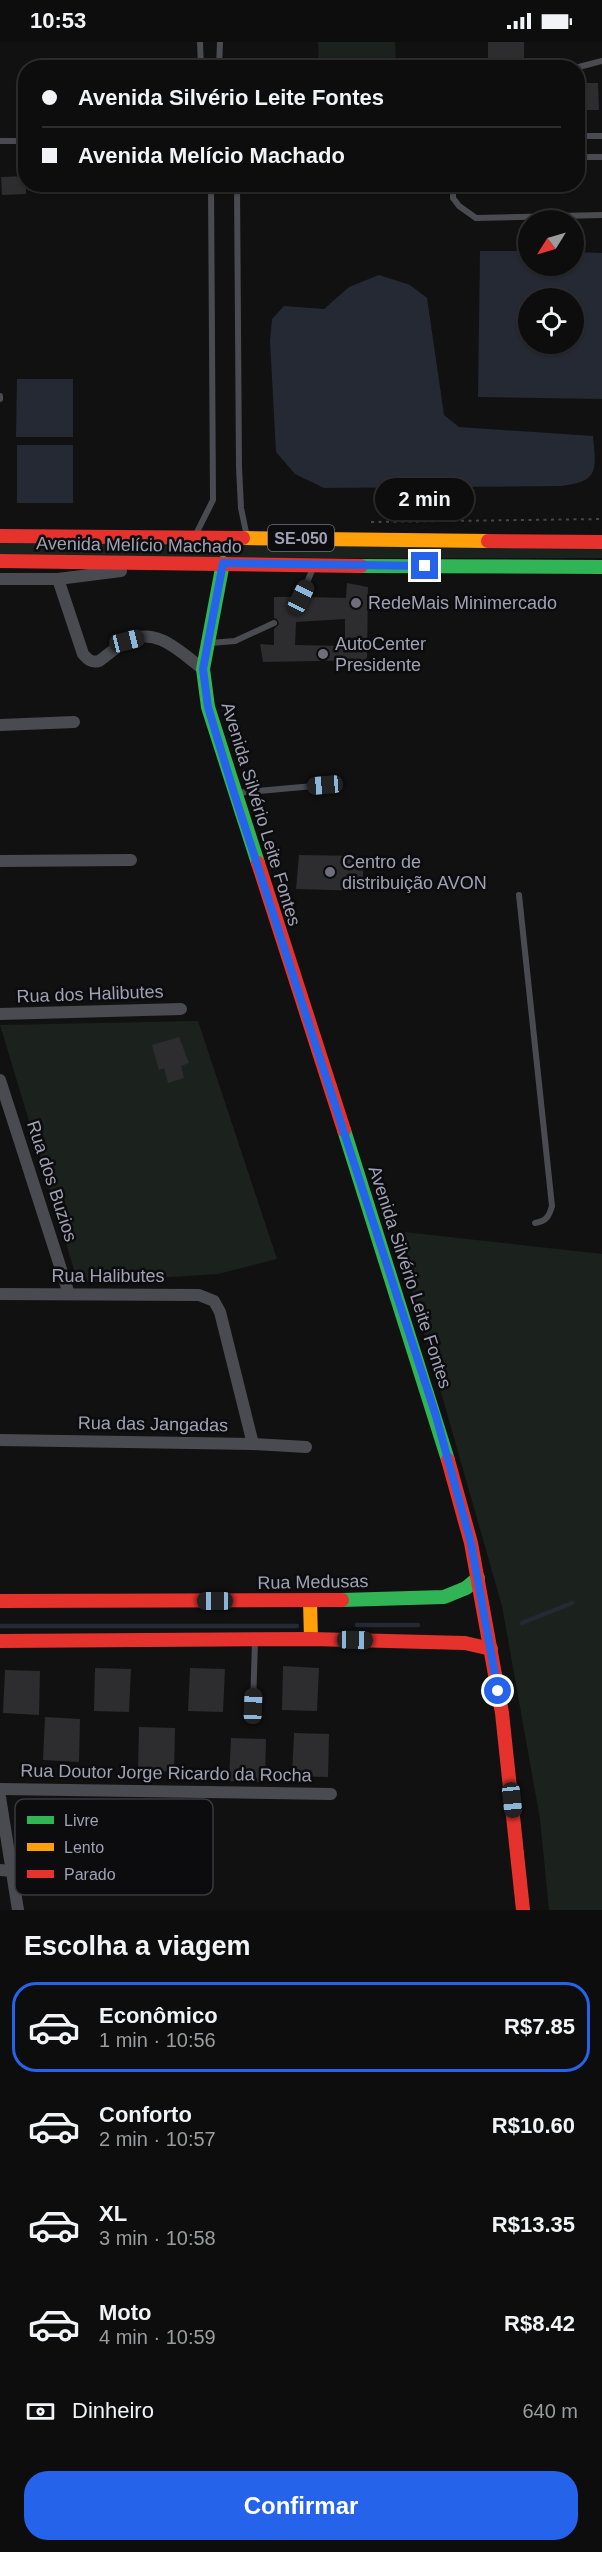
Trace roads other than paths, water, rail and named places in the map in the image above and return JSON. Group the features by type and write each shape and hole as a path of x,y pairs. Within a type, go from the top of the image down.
{"main road":[{"name":"Avenida Melício Machado","path":"2,533 602,543"},
{"name":"Avenida Melício Machado","path":"0,561 168,565 223,563 602,567"},
{"name":"Avenida Silvério Leite Fontes","path":"223,563 203,669 208,707 436,1416 471,1543 502,1713 524,1910"},
{"name":"Rua Medusas","path":"0,1601 310,1601 444,1597 466,1588 478,1578"},
{"path":"310,1601 312,1639"},
{"path":"0,1641 312,1639 465,1643 491,1649"}],"street":[{"path":"0,579 58,579 168,565"},
{"path":"58,579 83,654 88,660 99,661 127,641 149,636 166,640 203,669"},
{"path":"0,725 74,722"},
{"path":"0,861 131,861"},
{"name":"Rua dos Halibutes","path":"0,1014 181,1009"},
{"name":"Rua dos Buzios","path":"0,1080 69,1294"},
{"name":"Rua Halibutes","path":"0,1294 199,1295 214,1301 220,1312 252,1444"},
{"name":"Rua das Jangadas","path":"0,1440 306,1447"},
{"name":"Rua Doutor Jorge Ricardo da Rocha","path":"0,1789 330,1794"},
{"path":"0,1797 6,1870 18,1910"}],"lane":[{"path":"200,42 201,60"},
{"path":"219,60 220,42"},
{"path":"585,65 602,61"},
{"path":"585,136 602,136"},
{"path":"0,141 18,141"},
{"path":"585,157 602,157"},
{"path":"194,538 213,500 211,192"},
{"path":"237,192 239,467 241,508 248,537"},
{"path":"453,192 453,198 459,206 476,218 602,215"},
{"path":"301,597 314,565"},
{"path":"208,643 236,641 274,623"},
{"path":"234,793 325,785"},
{"path":"519,895 552,1206 549,1217 542,1222 535,1223"},
{"path":"253,1706 255,1640"}],"waterway":[{"path":"522,1623 572,1603"},
{"path":"357,1625 418,1625"},
{"path":"0,1626 297,1626"}],"place":[{"name":"RedeMais Minimercado","path":"356,603"},
{"name":"AutoCenter Presidente","path":"323,654"},
{"name":"Centro de distribuição AVON","path":"330,872"}]}
